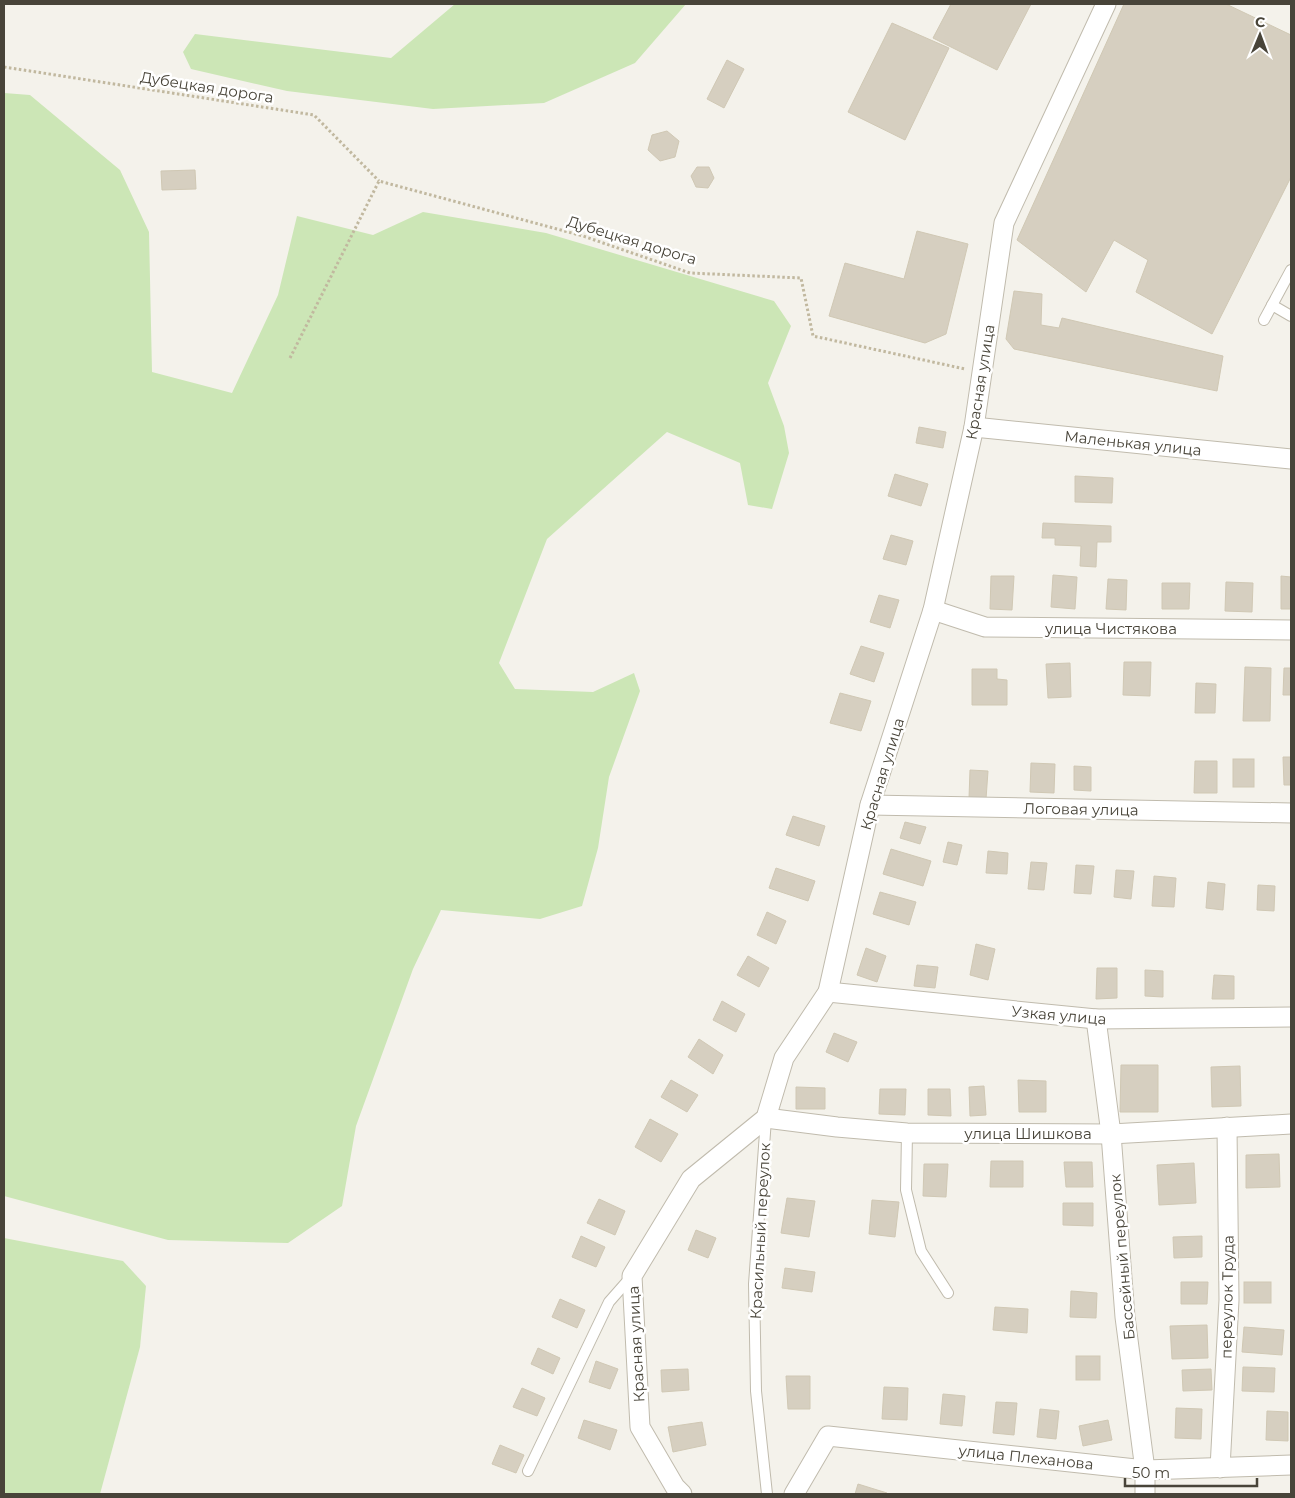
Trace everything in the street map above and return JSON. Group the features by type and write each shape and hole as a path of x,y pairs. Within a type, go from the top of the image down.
{"street":[{"name":"Красная улица","path":"682,1494 675,1486 640,1427 632,1276 690,1179 766,1118 784,1058 828,992 870,805 933,610 974,427 1004,223 1106,4"},
{"name":"Маленькая улица","path":"974,427 1291,459"},
{"name":"улица Чистякова","path":"933,610 985,627 1291,630"},
{"name":"Логовая улица","path":"870,805 1291,813"},
{"name":"Узкая улица","path":"828,992 1096,1019 1291,1017"},
{"name":"Бассейный переулок","path":"1096,1019 1111,1134 1125,1317 1145,1470 1145,1494"},
{"name":"улица Шишкова","path":"766,1118 837,1128 907,1133 1111,1134 1291,1124"},
{"name":"переулок Труда","path":"1220,1468 1229,1300 1227,1127"},
{"name":"улица Плеханова","path":"794,1494 828,1436 1145,1470 1291,1465"}],"lane":[{"path":"1264,320 1291,270"},
{"path":"1272,305 1291,316"},
{"name":"Красильный переулок","path":"766,1118 754,1284 756,1391 767,1494"},
{"path":"907,1133 906,1190 921,1251 948,1294"},
{"path":"528,1471 609,1302 632,1276"}],"path":[{"name":"Дубецкая дорога","path":"4,67 314,114 379,181 583,236 690,273 801,278 813,336 982,373"},
{"path":"290,358 379,181"}],"green space":[{"path":"455,4 686,4 635,63 544,103 433,109 287,91 191,69 183,52 195,34 391,58"},
{"path":"4,93 30,95 120,170 149,232 152,372 232,393 278,295 297,216 373,235 423,212 546,233 774,301 791,326 768,383 784,426 789,453 772,509 748,505 740,463 667,432 547,539 499,663 515,689 593,692 634,673 640,691 609,777 598,848 582,906 540,919 441,910 413,969 356,1126 342,1206 288,1243 168,1240 4,1196"},
{"path":"4,1238 123,1261 146,1286 140,1347 100,1494 4,1494"}],"building":[{"path":"951,4 1031,4 997,70 933,38"},
{"path":"1124,4 1226,4 1291,35 1291,177 1212,334 1136,292 1148,260 1114,240 1086,292 1017,240"},
{"path":"892,23 949,48 905,140 848,112"},
{"path":"727,60 744,69 724,108 707,99"},
{"path":"667,131 679,141 675,157 660,161 648,150 652,135"},
{"path":"697,167 709,167 714,178 708,188 696,187 691,176"},
{"path":"195,170 196,189 162,190 161,171"},
{"path":"917,231 968,244 946,334 925,343 829,316 845,263 904,279"},
{"path":"1014,291 1042,294 1041,325 1059,328 1062,318 1223,356 1217,391 1014,349 1006,339"},
{"path":"919,427 946,432 943,448 916,443"},
{"path":"895,474 928,484 921,506 888,496"},
{"path":"1075,476 1113,478 1112,503 1075,502"},
{"path":"1043,523 1111,526 1111,542 1097,542 1096,567 1080,566 1081,546 1055,545 1055,538 1042,538"},
{"path":"891,535 913,541 906,565 883,559"},
{"path":"1053,575 1077,577 1075,609 1051,607"},
{"path":"991,576 1014,576 1012,610 990,609"},
{"path":"1281,576 1291,577 1291,609 1281,609"},
{"path":"1108,579 1127,580 1126,610 1106,609"},
{"path":"1226,582 1253,583 1252,612 1225,611"},
{"path":"1162,583 1190,583 1189,609 1162,609"},
{"path":"879,595 899,600 890,628 870,622"},
{"path":"861,646 884,653 874,682 850,674"},
{"path":"1124,662 1151,662 1150,696 1123,695"},
{"path":"1070,663 1071,697 1048,698 1046,664"},
{"path":"1245,667 1271,668 1270,721 1243,721"},
{"path":"1284,668 1291,668 1291,695 1283,695"},
{"path":"972,669 997,669 997,679 1007,680 1007,705 972,705"},
{"path":"1196,683 1216,684 1215,713 1195,713"},
{"path":"840,693 871,701 861,731 830,723"},
{"path":"1283,757 1291,757 1291,785 1284,785"},
{"path":"1233,759 1254,759 1254,787 1233,787"},
{"path":"1195,761 1217,761 1217,793 1194,793"},
{"path":"1031,763 1055,764 1054,793 1030,792"},
{"path":"1074,766 1091,767 1091,791 1074,790"},
{"path":"970,770 988,771 986,799 969,798"},
{"path":"793,816 825,826 819,846 786,835"},
{"path":"905,822 926,827 920,844 900,838"},
{"path":"948,842 962,845 957,865 943,862"},
{"path":"891,849 931,861 923,886 883,874"},
{"path":"988,851 1008,853 1007,874 986,873"},
{"path":"1031,862 1047,863 1044,890 1028,889"},
{"path":"1076,865 1094,866 1091,894 1074,893"},
{"path":"776,868 815,881 808,901 769,888"},
{"path":"1116,870 1134,871 1131,899 1114,897"},
{"path":"1154,876 1176,878 1174,907 1152,906"},
{"path":"1208,882 1225,884 1223,910 1206,908"},
{"path":"1258,885 1275,886 1274,911 1257,910"},
{"path":"880,892 916,902 909,925 873,914"},
{"path":"767,912 786,921 776,944 757,935"},
{"path":"976,944 995,949 988,980 970,975"},
{"path":"866,948 886,956 877,982 857,975"},
{"path":"748,956 769,968 759,987 737,975"},
{"path":"917,965 938,967 935,988 914,986"},
{"path":"1097,968 1117,968 1117,998 1096,999"},
{"path":"1145,970 1163,971 1163,997 1145,996"},
{"path":"1214,975 1234,976 1234,999 1212,999"},
{"path":"722,1001 745,1014 736,1032 713,1020"},
{"path":"834,1033 857,1042 848,1062 826,1052"},
{"path":"699,1039 723,1055 713,1074 688,1057"},
{"path":"1121,1065 1158,1065 1158,1112 1120,1112"},
{"path":"1240,1066 1241,1106 1212,1107 1211,1067"},
{"path":"671,1080 698,1095 687,1112 661,1097"},
{"path":"1018,1080 1046,1081 1046,1112 1019,1112"},
{"path":"984,1086 986,1115 970,1116 969,1087"},
{"path":"796,1087 825,1088 825,1109 796,1109"},
{"path":"880,1089 906,1089 905,1115 879,1114"},
{"path":"928,1089 950,1089 951,1116 928,1115"},
{"path":"650,1119 678,1134 661,1162 635,1147"},
{"path":"1279,1154 1280,1187 1246,1188 1246,1155"},
{"path":"991,1161 1023,1161 1023,1187 990,1187"},
{"path":"1064,1162 1092,1162 1093,1187 1066,1187"},
{"path":"1194,1163 1196,1203 1159,1205 1157,1165"},
{"path":"924,1164 948,1164 946,1197 923,1196"},
{"path":"787,1198 815,1201 809,1237 781,1233"},
{"path":"599,1199 625,1211 615,1235 587,1223"},
{"path":"872,1200 899,1202 895,1237 869,1234"},
{"path":"1063,1203 1093,1203 1093,1226 1063,1225"},
{"path":"696,1230 716,1238 708,1258 688,1250"},
{"path":"581,1236 605,1247 596,1267 572,1257"},
{"path":"1202,1236 1202,1257 1174,1258 1173,1237"},
{"path":"785,1268 815,1272 812,1292 782,1288"},
{"path":"1181,1282 1208,1282 1207,1304 1181,1304"},
{"path":"1244,1282 1271,1282 1271,1303 1244,1303"},
{"path":"1071,1291 1097,1293 1096,1318 1070,1317"},
{"path":"560,1299 585,1310 577,1328 552,1317"},
{"path":"995,1307 1028,1309 1027,1333 993,1330"},
{"path":"1207,1325 1208,1358 1172,1359 1170,1326"},
{"path":"1244,1327 1284,1330 1282,1355 1242,1352"},
{"path":"538,1348 560,1358 553,1374 531,1364"},
{"path":"1076,1356 1100,1356 1100,1380 1076,1380"},
{"path":"596,1361 618,1369 610,1389 589,1382"},
{"path":"1243,1367 1275,1368 1274,1392 1242,1391"},
{"path":"688,1369 689,1390 662,1392 661,1370"},
{"path":"1211,1369 1212,1390 1183,1391 1182,1370"},
{"path":"786,1376 810,1376 810,1409 788,1409"},
{"path":"884,1387 908,1388 907,1420 882,1419"},
{"path":"522,1388 545,1398 537,1416 513,1407"},
{"path":"943,1394 965,1396 962,1426 940,1424"},
{"path":"996,1402 1017,1403 1014,1435 993,1433"},
{"path":"1176,1408 1202,1409 1201,1439 1175,1438"},
{"path":"1040,1409 1059,1411 1056,1439 1037,1437"},
{"path":"1267,1411 1288,1412 1288,1441 1266,1440"},
{"path":"584,1420 617,1430 610,1450 578,1438"},
{"path":"1108,1420 1112,1440 1083,1446 1079,1426"},
{"path":"702,1422 706,1445 673,1452 668,1427"},
{"path":"500,1445 524,1455 516,1473 492,1464"},
{"path":"858,1484 887,1493 855,1494"}]}
